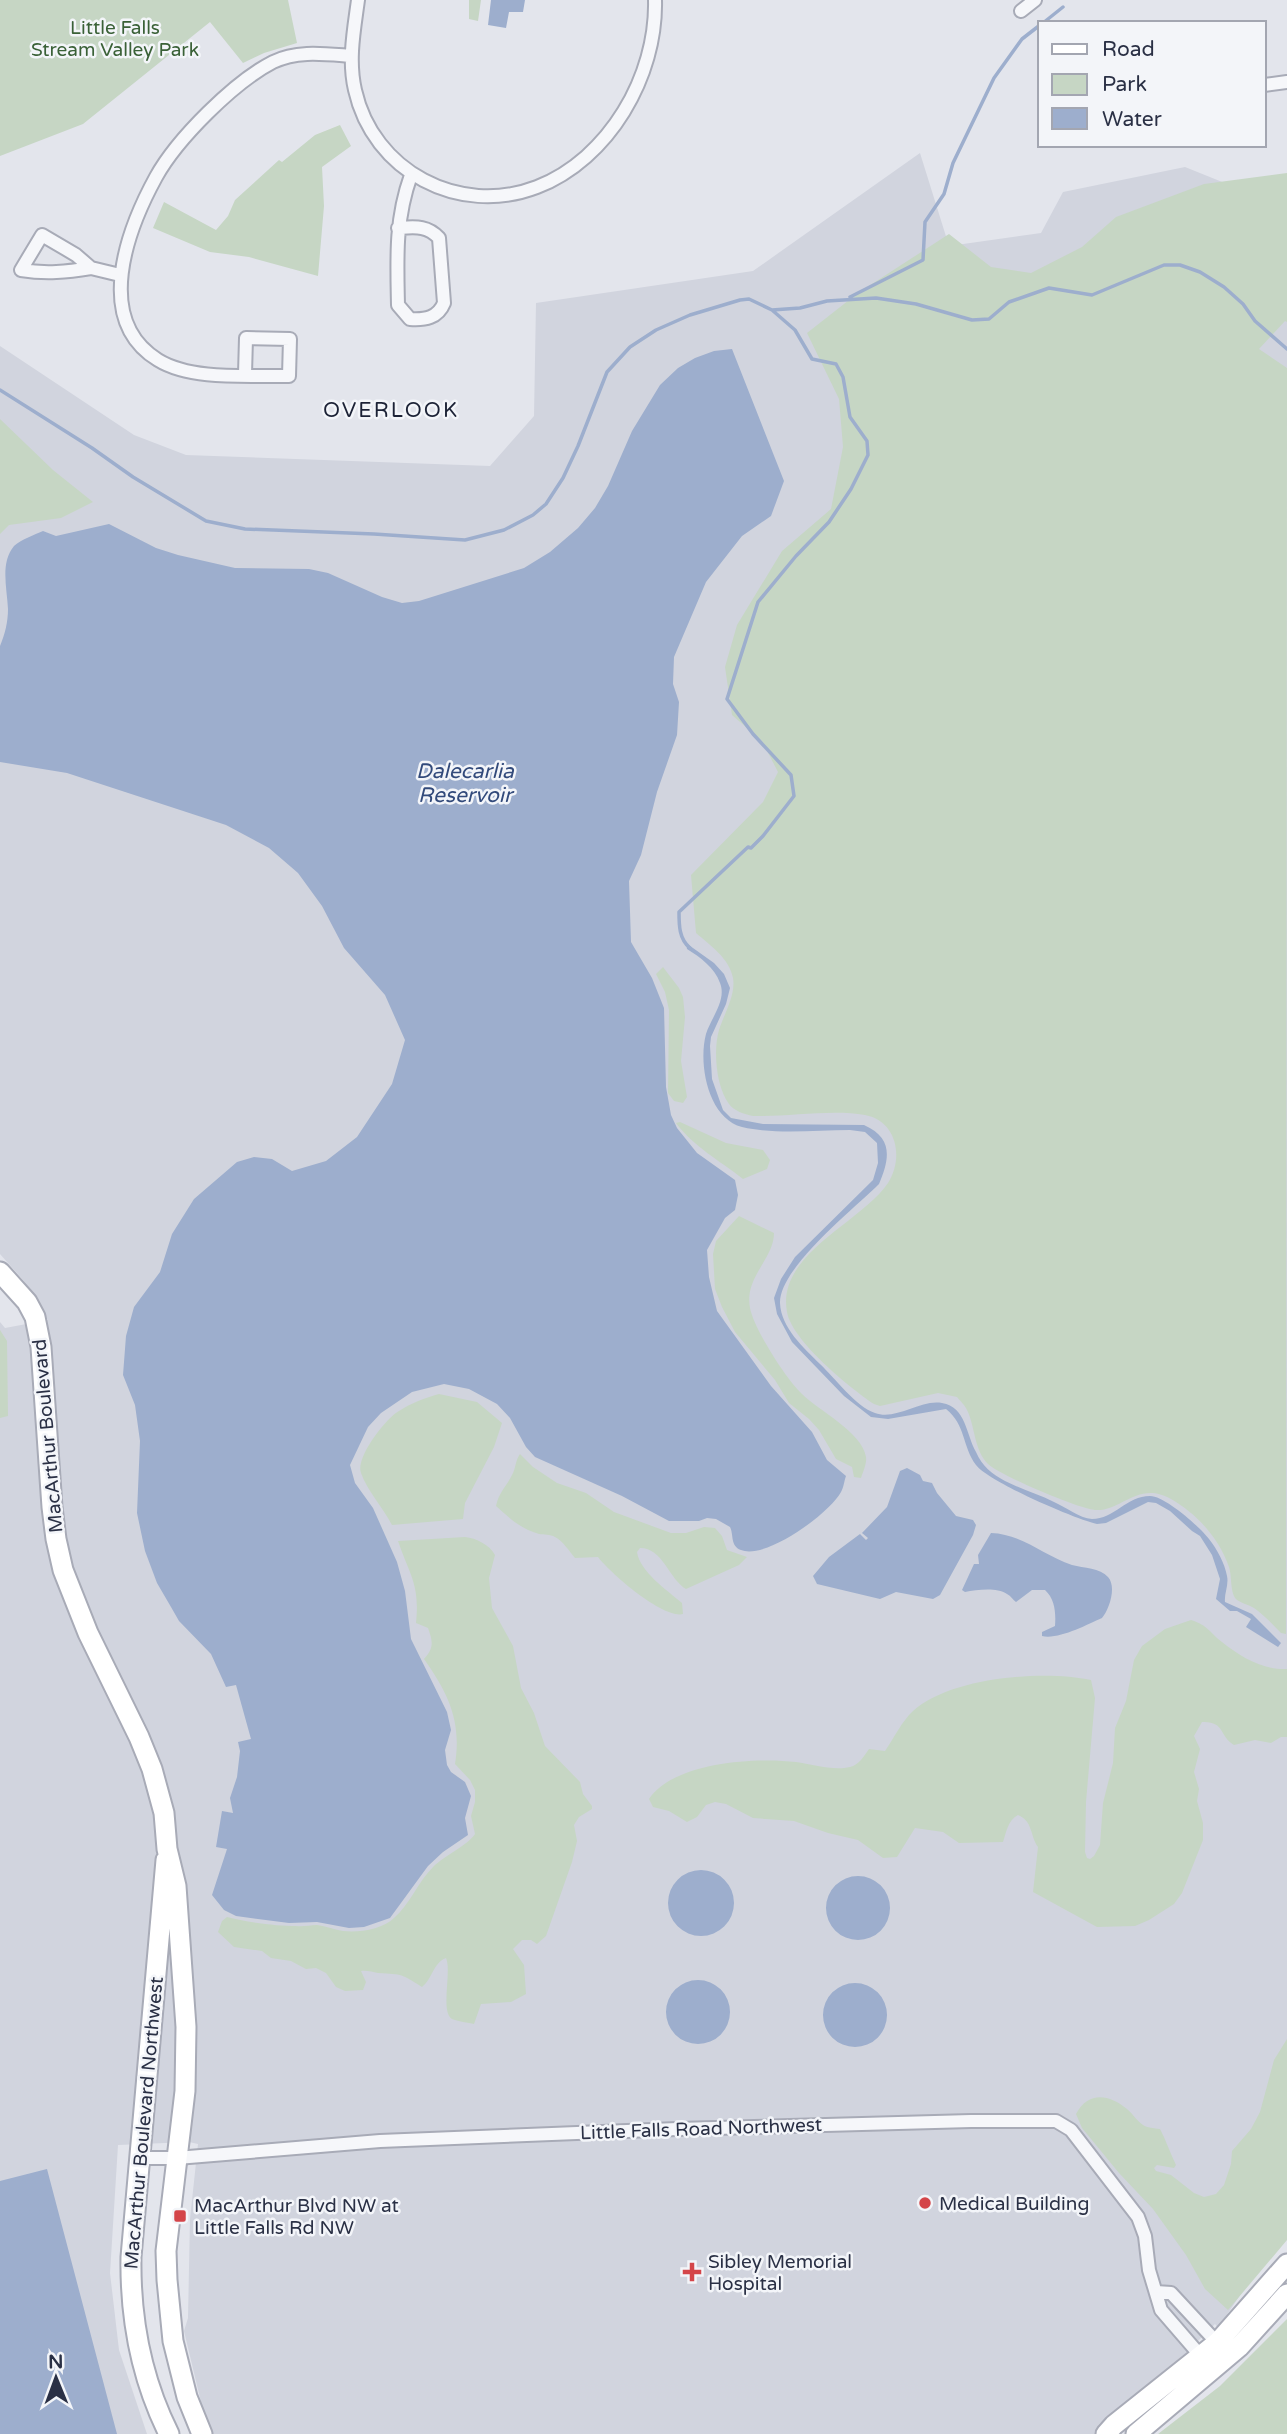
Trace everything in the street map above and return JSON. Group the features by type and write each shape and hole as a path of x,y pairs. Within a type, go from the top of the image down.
{"main road":[{"name":"MacArthur Boulevard","path":"0,1272 27,1302 35,1317 41,1347 52,1507 63,1570"},
{"name":"MacArthur Boulevard Northwest","path":"63,1570 75,1603 152,1769 164,1813 167,1849 176,1886 186,2026 185,2091 166,2251 173,2341 181,2374 202,2434"},
{"name":"MacArthur Boulevard Northwest","path":"167,1849 131,2257 133,2313 138,2345 146,2380 169,2434"},
{"path":"1223,2349 1254,2304 1287,2264"},
{"path":"1136,2434 1223,2349 1287,2294"},
{"path":"1107,2434 1114,2425 1207,2364"}],"street":[{"path":"358,0 351,56 355,90 366,120 382,148 411,175 451,191 489,196 537,187 581,160 610,131 626,109 637,87 652,38 655,0"},
{"path":"1021,11 1035,0"},
{"path":"245,374 246,338 290,339 289,376 201,374 184,371 158,360 135,337 127,321 120,292 120,275 137,220 156,177 205,116 241,83 275,61 302,54 351,56"},
{"path":"1266,85 1287,82"},
{"path":"398,228 420,227 431,230 439,238 444,303 440,311 432,317 421,320 410,318 398,305 398,228 401,202 411,175"},
{"path":"91,268 42,235 21,270 64,273 91,268 120,275"},
{"name":"Little Falls Road Northwest","path":"141,2158 177,2158 353,2143 570,2132 1056,2121 1071,2130 1139,2217 1145,2236 1149,2270 1161,2310 1207,2364"},
{"path":"1156,2292 1171,2293 1223,2349"}],"shaded area":[{"path":"920,153 949,246 1041,233 1063,192 1185,167 1272,202 1287,200 1287,2225 1218,2328 1215,2324 1186,2353 1099,2424 1095,2434 213,2434 206,2423 184,2331 188,2318 190,2219 198,2144 189,2142 118,2145 110,2273 119,2350 147,2434 0,2434 0,1322 5,1328 48,1320 23,1280 0,1254 0,346 134,435 186,455 490,466 534,416 536,303 753,271"}],"green space":[{"name":"Little Falls Stream Valley Park","path":"0,0 288,0 297,43 243,63 210,22 83,124 0,156"},
{"path":"469,0 481,0 478,21 469,19"},
{"path":"340,125 351,146 322,167 324,206 318,276 249,257 210,252 153,228 164,202 216,230 228,216 235,200 279,160 282,162 315,135"},
{"path":"1287,173 1287,322 1285,321 1259,349 1287,368 1286,1634 1281,1633 1254,1608 1235,1598 1229,1567 1219,1546 1198,1519 1171,1499 1149,1493 1095,1510 1040,1491 988,1464 977,1445 970,1416 957,1397 938,1393 880,1406 874,1404 837,1376 799,1336 787,1312 787,1291 794,1273 807,1256 875,1198 888,1183 896,1163 894,1142 884,1125 865,1115 838,1113 753,1116 736,1110 729,1104 721,1088 716,1048 719,1030 731,998 733,978 728,964 696,933 691,875 763,802 778,772 762,741 732,715 725,667 737,625 782,551 831,509 843,447 839,399 807,333 858,293 949,234 991,267 1031,273 1082,247 1116,217 1204,184"},
{"path":"0,419 53,470 93,502 61,518 9,525 0,534"},
{"path":"663,967 683,997 685,1017 681,1061 687,1097 683,1103 674,1101 668,1093 669,1010 665,992 656,974"},
{"path":"680,1122 726,1143 763,1150 770,1160 767,1169 743,1179 691,1139 676,1123"},
{"path":"739,1216 774,1233 773,1242 751,1287 749,1297 750,1308 758,1328 795,1387 857,1439 866,1459 861,1478 854,1477 852,1467 836,1459 819,1430 789,1403 775,1380 735,1332 722,1307 715,1289 713,1254 716,1241"},
{"path":"0,1330 7,1341 8,1416 0,1418"},
{"path":"439,1394 477,1402 502,1423 494,1447 465,1503 463,1519 392,1525 371,1492 360,1466 373,1439 393,1415 413,1403"},
{"path":"520,1454 533,1467 557,1483 586,1493 614,1512 671,1533 686,1533 704,1527 715,1528 722,1536 727,1550 747,1557 739,1565 686,1589 660,1558 648,1549 640,1548 637,1552 643,1567 682,1603 683,1614 674,1614 650,1602 598,1557 575,1558 558,1539 527,1529 496,1506"},
{"path":"465,1537 482,1543 495,1555 489,1578 492,1608 513,1646 521,1688 534,1713 545,1746 580,1782 583,1794 592,1806 574,1825 577,1841 572,1862 546,1936 537,1944 531,1940 522,1940 513,1949 524,1965 526,1994 511,2002 481,2004 474,2024 452,2019 449,2015 446,2000 446,1958 438,1963 422,1987 402,1976 361,1971 366,1982 363,1990 345,1991 336,1987 326,1973 316,1968 306,1969 291,1961 271,1958 262,1951 234,1947 218,1932 222,1921 227,1917 280,1925 317,1925 349,1931 377,1927 389,1922 400,1912 433,1867 467,1843 475,1834 471,1816 475,1790 470,1780 455,1764 455,1721 440,1684 424,1659 432,1645 431,1637 428,1628 416,1623 415,1589 398,1541"},
{"path":"1191,1620 1205,1627 1229,1648 1252,1662 1287,1669 1287,1737 1281,1737 1271,1743 1255,1740 1234,1745 1218,1726 1202,1722 1194,1736 1200,1749 1194,1772 1199,1789 1197,1801 1203,1823 1203,1840 1182,1893 1174,1904 1135,1926 1097,1927 1033,1892 1038,1847 1029,1825 1018,1815 1010,1823 1003,1842 959,1843 943,1832 915,1828 897,1857 883,1858 858,1840 794,1821 753,1818 726,1804 715,1802 706,1805 697,1817 687,1822 669,1811 653,1807 649,1799 677,1777 716,1765 759,1760 796,1762 830,1768 850,1767 859,1762 869,1749 885,1751 913,1711 950,1690 1024,1676 1071,1677 1091,1680 1095,1698 1086,1802 1085,1852 1090,1859 1100,1845 1103,1803 1113,1763 1115,1728 1126,1701 1134,1660 1142,1646 1165,1629"},
{"path":"1287,2039 1287,2240 1228,2310 1205,2289 1186,2255 1153,2209 1082,2128 1076,2114 1086,2101 1093,2098 1106,2098 1120,2104 1143,2125 1160,2129 1176,2165 1174,2168 1157,2165 1154,2168 1156,2171 1171,2175 1194,2193 1204,2197 1216,2194 1224,2185 1232,2151 1251,2129 1260,2112 1274,2060"},
{"path":"1287,2319 1287,2434 1158,2434 1220,2386"}],"water":[{"path":"491,0 525,0 523,12 509,12 506,28 488,25"},
{"name":"Dalecarlia Reservoir","path":"732,349 784,481 771,516 742,536 706,582 674,657 673,684 679,702 677,735 657,792 641,855 629,881 631,942 652,978 664,1008 666,1087 671,1115 677,1128 697,1153 735,1180 738,1195 735,1210 725,1218 707,1250 709,1277 717,1311 771,1386 812,1432 827,1460 846,1476 843,1488 835,1501 796,1533 766,1548 741,1550 734,1543 730,1527 716,1519 669,1521 622,1496 535,1457 526,1447 510,1418 497,1404 469,1389 444,1384 412,1392 381,1413 368,1427 350,1465 355,1483 373,1508 397,1562 405,1591 411,1639 447,1712 451,1730 445,1750 447,1765 451,1772 465,1782 471,1796 465,1818 468,1835 428,1866 390,1918 364,1927 349,1928 317,1922 289,1923 236,1916 224,1910 212,1895 227,1849 216,1847 222,1811 233,1813 230,1798 237,1777 240,1751 238,1742 251,1739 236,1685 226,1687 211,1654 179,1621 157,1583 145,1551 137,1513 140,1441 135,1405 123,1375 126,1336 134,1307 160,1272 172,1234 194,1199 237,1162 254,1157 272,1159 292,1171 326,1161 357,1137 392,1084 405,1040 385,995 344,948 322,906 298,873 269,848 226,825 67,773 0,762 0,646 8,614 5,576 7,560 14,546 43,531 56,536 109,524 156,548 178,555 235,568 309,569 328,573 402,603 419,601 524,568 550,552 578,528 595,508 608,486 632,431 660,385 678,368 695,358 714,351"},
{"path":"686,943 714,963 724,974 730,988 710,1046 712,1079 723,1110 731,1118 763,1124 864,1125 880,1136 887,1150 879,1184 804,1257 783,1289 781,1312 789,1329 801,1344 853,1399 875,1413 891,1414 934,1403 950,1406 961,1416 978,1457 992,1472 1005,1481 1082,1517 1100,1518 1134,1500 1150,1496 1173,1506 1204,1534 1218,1552 1227,1576 1225,1602 1252,1614 1281,1643 1278,1647 1246,1627 1251,1619 1237,1611 1230,1611 1216,1599 1220,1579 1212,1555 1200,1536 1170,1511 1156,1503 1148,1502 1106,1523 1097,1524 1033,1499 997,1481 976,1465 961,1429 946,1409 888,1419 871,1417 844,1396 792,1342 777,1314 774,1298 781,1279 795,1257 873,1180 878,1163 877,1143 865,1132 850,1130 782,1131 742,1127 730,1122 721,1113 708,1088 703,1060 706,1034 720,1002 722,989 715,972 687,949"},
{"path":"907,1468 920,1475 923,1481 932,1483 956,1516 973,1520 976,1525 940,1595 933,1599 896,1592 880,1599 817,1584 813,1576 829,1557 860,1534 866,1540 868,1538 862,1533 887,1507 900,1471"},
{"path":"991,1533 1013,1537 1062,1561 1105,1574 1111,1581 1112,1592 1102,1618 1064,1634 1042,1636 1042,1632 1055,1626 1054,1606 1045,1590 1032,1590 1016,1602 997,1590 962,1590 974,1564 979,1564 978,1555"},
{"path":"701,1870 724,1880 734,1903 724,1926 701,1936 678,1926 668,1903 678,1880"},
{"path":"852,1876 864,1876 881,1885 888,1896 888,1920 881,1931 864,1940 852,1940 840,1935 831,1926 826,1914 826,1902 831,1890 840,1881"},
{"path":"698,1980 710,1982 721,1989 728,2000 728,2024 721,2035 710,2042 698,2044 686,2042 675,2035 668,2024 666,2012 668,2000 675,1989 686,1982"},
{"path":"849,1983 861,1983 878,1992 885,2003 885,2027 878,2038 861,2047 849,2047 837,2042 828,2033 823,2021 823,2009 828,1997 837,1988"},
{"path":"47,2169 117,2434 0,2434 0,2181"}],"waterway":[{"path":"1046,21 1063,7"},
{"path":"850,297 923,260 925,222 944,194 953,163 994,78 1022,39 1038,27"},
{"path":"0,390 206,521 245,529 465,540 504,530 533,515 546,504 563,478 578,446 607,372 630,347 656,330 690,315 740,300 749,299 772,310 800,308 827,301 876,298 916,304 972,320 989,319 1009,302 1049,288 1092,295 1164,265 1180,265 1200,272 1224,287 1243,304 1255,321 1287,349"},
{"path":"690,948 682,936 679,912 763,836 794,796 791,775 753,734 727,699 758,602 796,556 829,522 851,489 868,455 867,441 850,417 843,377 836,364 812,359 795,330 772,310"}],"place":[{"name":"Medical Building","path":"925,2203"},
{"name":"MacArthur Blvd NW at Little Falls Rd NW","path":"180,2216"},
{"name":"Sibley Memorial Hospital","path":"692,2272"}],"district":[{"name":"OVERLOOK","path":"391,410"}]}
